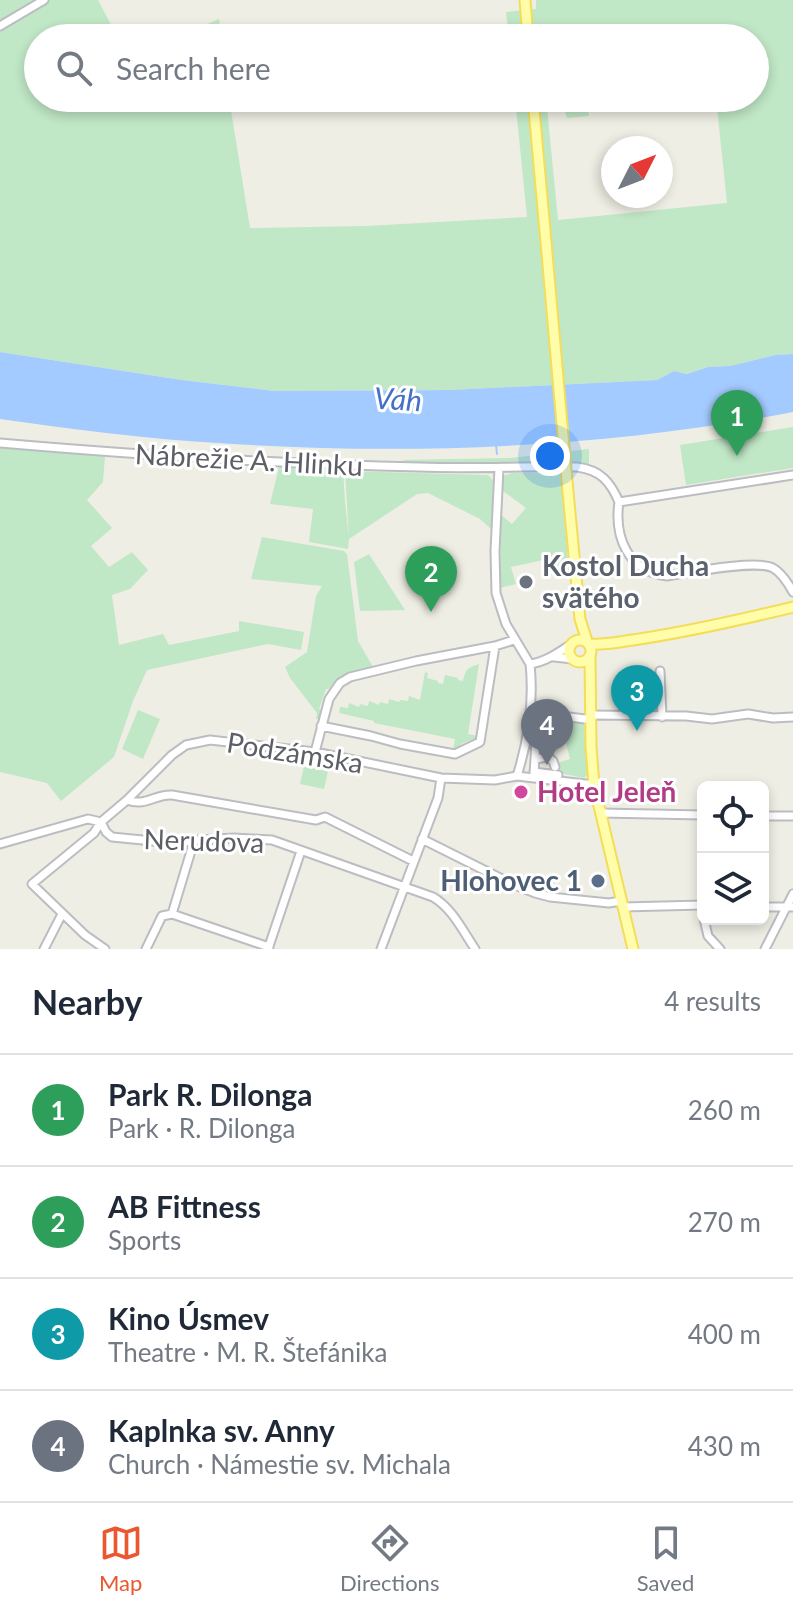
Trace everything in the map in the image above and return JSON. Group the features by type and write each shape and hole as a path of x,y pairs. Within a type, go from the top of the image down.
{"main road":[{"path":"525,0 527,24"},
{"path":"534,112 580,619 589,649 588,717 594,785 633,949"},
{"path":"589,649 708,627 793,607"},
{"path":"580,619 569,651 589,678"},
{"path":"572,643 580,639 589,649"},
{"path":"576,661 585,661 589,649"}],"street":[{"path":"0,26 44,0"},
{"name":"Nábrežie A. Hlinku","path":"0,443 132,455 376,466 589,469 602,475 613,486 619,502"},
{"path":"499,468 495,585 500,610 530,664 530,720 517,776"},
{"path":"793,475 619,502 618,513 623,543 630,558 642,569 667,576 757,564 776,570 793,592"},
{"path":"315,752 329,699 345,679 514,640"},
{"path":"530,664 551,657 572,643"},
{"name":"Podzámska","path":"321,726 455,754 480,742 495,646"},
{"path":"551,657 576,661"},
{"path":"660,671 662,717"},
{"path":"539,730 534,772 556,771 539,730 537,712 588,717 686,716 712,719 748,714 793,717"},
{"path":"556,713 560,730 564,732"},
{"name":"Podzámska","path":"62,914 32,884 94,833 101,822 186,745 210,740 315,752 441,778 495,780 517,776 594,785"},
{"path":"535,759 548,757"},
{"path":"383,949 403,887 438,798 441,778"},
{"path":"127,800 138,804 172,795 316,820 325,817 413,861"},
{"path":"600,810 697,815"},
{"path":"769,816 793,816"},
{"path":"0,844 88,819 101,822"},
{"name":"Nerudova","path":"101,822 112,837 163,842 234,838 272,840 433,897 441,902 473,948"},
{"path":"422,839 512,884 550,897 697,910"},
{"path":"172,914 194,841"},
{"path":"146,949 162,916 172,914 268,948 301,851"},
{"path":"765,949 790,907 793,894"},
{"path":"769,907 790,907"},
{"path":"44,949 62,914 105,949"},
{"path":"706,925 708,936 720,949"}],"green space":[{"path":"0,0 98,0 111,24 24,24 24,112 231,112 250,228 366,226 527,217 516,112 547,112 558,220 727,203 717,112 769,112 769,24 507,24 506,12 536,9 536,0 793,0 793,354 708,367 687,374 674,371 657,380 450,390 275,391 0,352"},
{"path":"565,112 589,112 589,116 567,118"},
{"path":"793,427 793,468 686,485 680,445"},
{"path":"0,447 105,455 103,482 87,500 112,528 91,546 109,567 132,552 148,570 130,589 112,595 119,645 163,634 169,645 239,631 239,621 304,632 301,650 268,644 147,670 114,757 61,801 47,783 0,772"},
{"path":"589,449 589,466 555,463 427,465 401,460 510,458"},
{"path":"279,467 343,470 349,538 345,471 488,475 493,480 492,530 480,519 428,493 417,494 349,539 348,549 309,542 313,509 270,504"},
{"path":"512,473 561,473 569,575 559,577 553,558 511,567 516,584 500,588 501,515 512,524 526,508 500,489 503,476"},
{"path":"262,537 347,554 358,641 373,667 349,674 326,689 319,709 322,710 320,719 316,719 317,713 285,667 307,652 316,596 322,586 251,579"},
{"path":"369,554 405,610 360,611 354,562"},
{"path":"479,664 468,734 478,736 477,741 473,739 461,744 462,748 453,750 455,739 339,713 340,707 348,708 349,703 359,707 360,704 368,706 369,701 388,704 389,699 408,701 409,696 420,700 425,672 428,673 427,678 443,684 445,675 463,681 468,670"},
{"path":"138,710 160,719 143,759 122,749"},
{"path":"580,721 584,724 588,774 584,778 559,773 557,763 570,759 561,722"},
{"path":"305,762 329,767 324,789 300,784"}],"water":[{"name":"Váh","path":"0,352 275,391 450,390 657,380 674,371 687,374 708,367 793,354 793,412 650,434 506,446 362,449 191,441 0,419"}],"waterway":[{"path":"496,445 497,454"}],"place":[{"name":"Park R. Dilonga","path":"737,456"},
{"name":"Kostol Ducha svätého","path":"526,582"},
{"name":"AB Fittness","path":"431,612"},
{"name":"Kino Úsmev","path":"637,731"},
{"name":"Kaplnka sv. Anny","path":"547,765"},
{"name":"Hotel Jeleň","path":"521,792"},
{"name":"Hlohovec 1","path":"598,881"}]}
